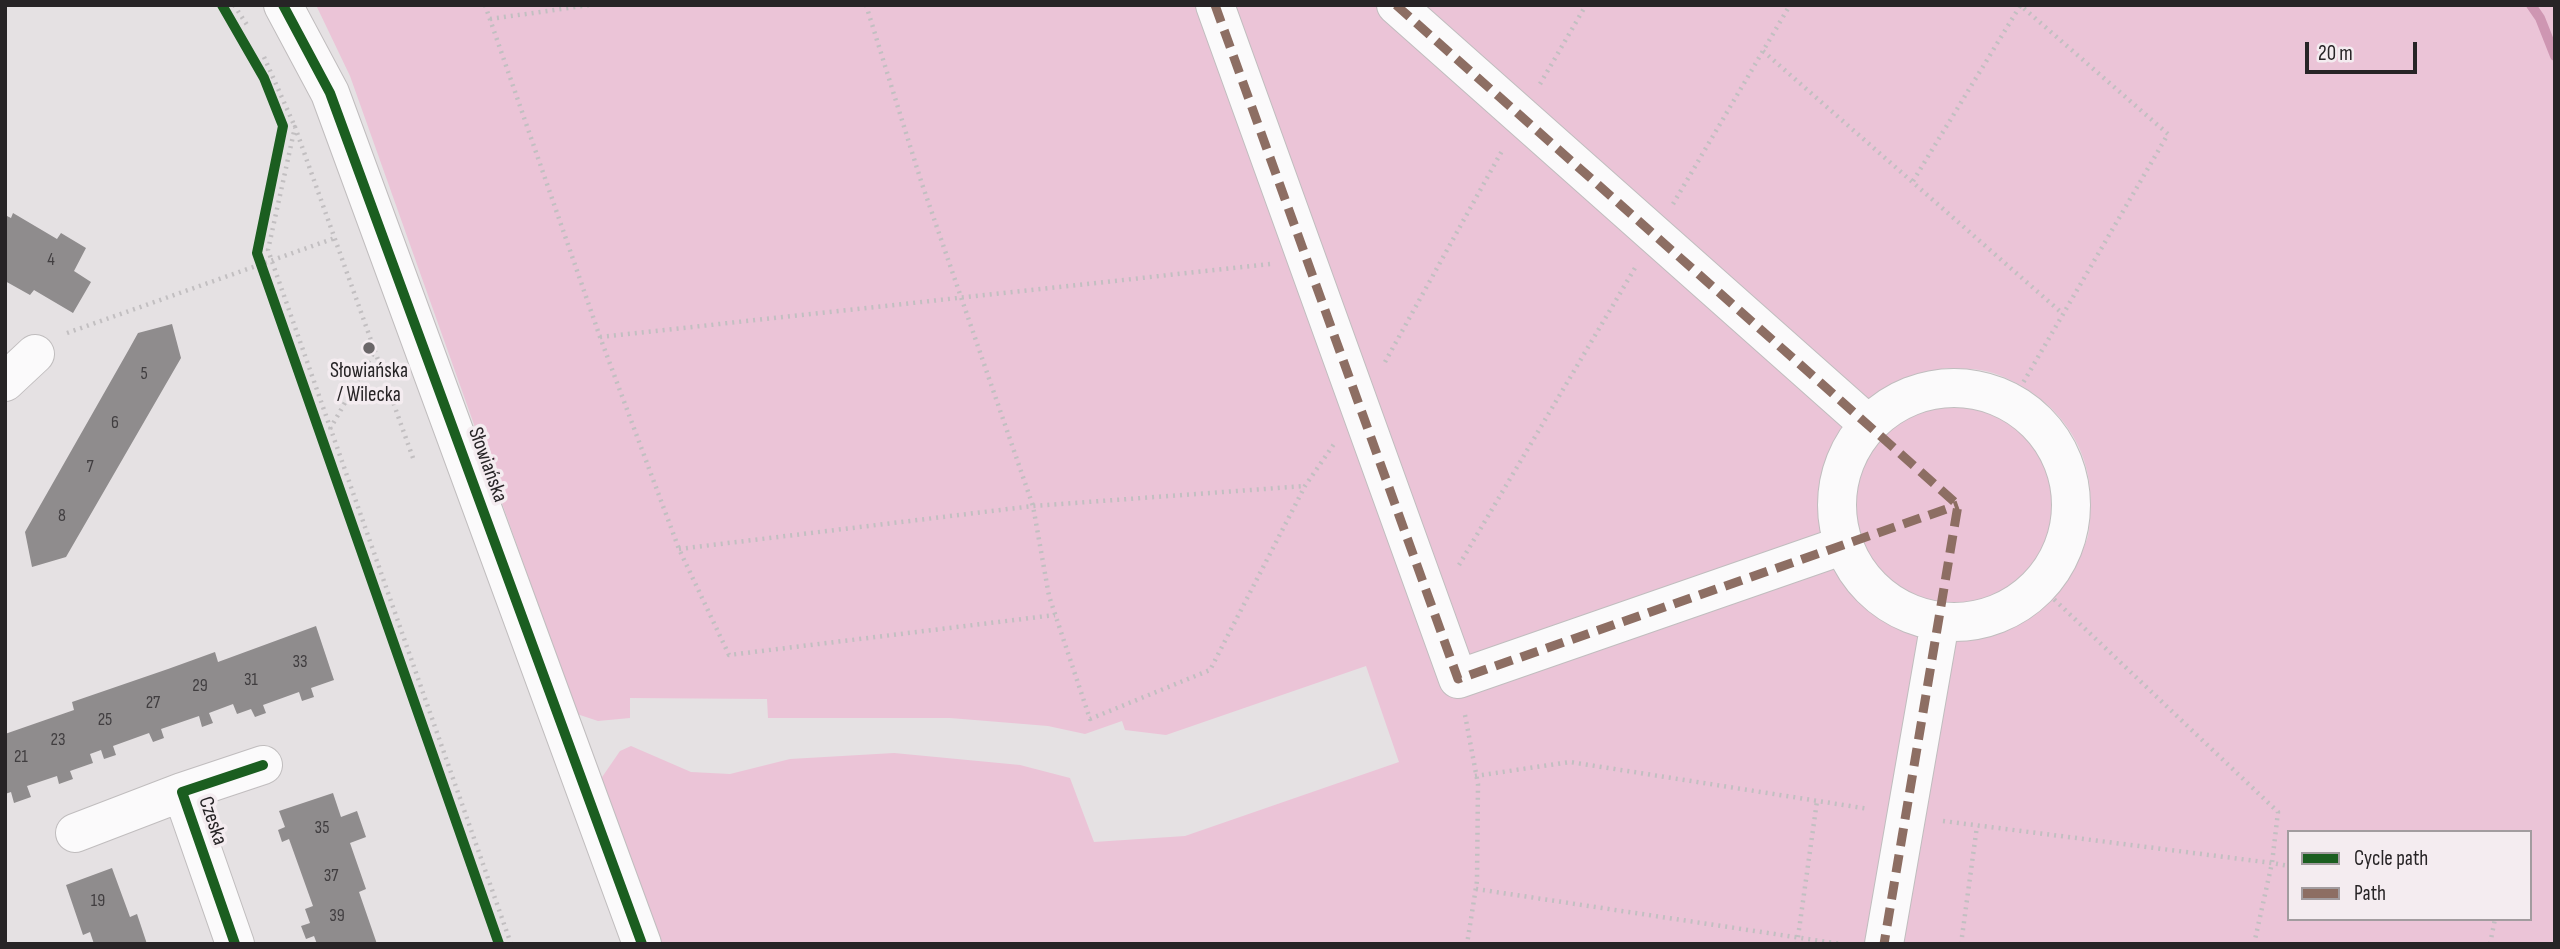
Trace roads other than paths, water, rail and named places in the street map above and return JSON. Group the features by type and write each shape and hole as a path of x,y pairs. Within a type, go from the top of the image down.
{"street":[{"name":"Słowiańska","path":"283,5 330,93 642,944"},
{"path":"1215,5 1458,679 1844,545"},
{"path":"1396,5 1869,425"},
{"path":"5,382 35,354"},
{"path":"1945,388 1973,390 2013,400 2040,424 2064,465 2072,512 2060,558 2031,595 1990,618 1940,622 1911,615 1882,598 1860,575 1844,545 1837,503 1846,461 1869,425 1916,394 1945,388"},
{"path":"1884,944 1940,622"},
{"name":"Czeska","path":"75,833 182,792 263,765"},
{"name":"Czeska","path":"182,792 235,944"}],"waterway":[{"path":"2531,5 2540,18 2555,56"}],"place":[{"name":"Słowiańska / Wilecka","path":"369,348"}]}
